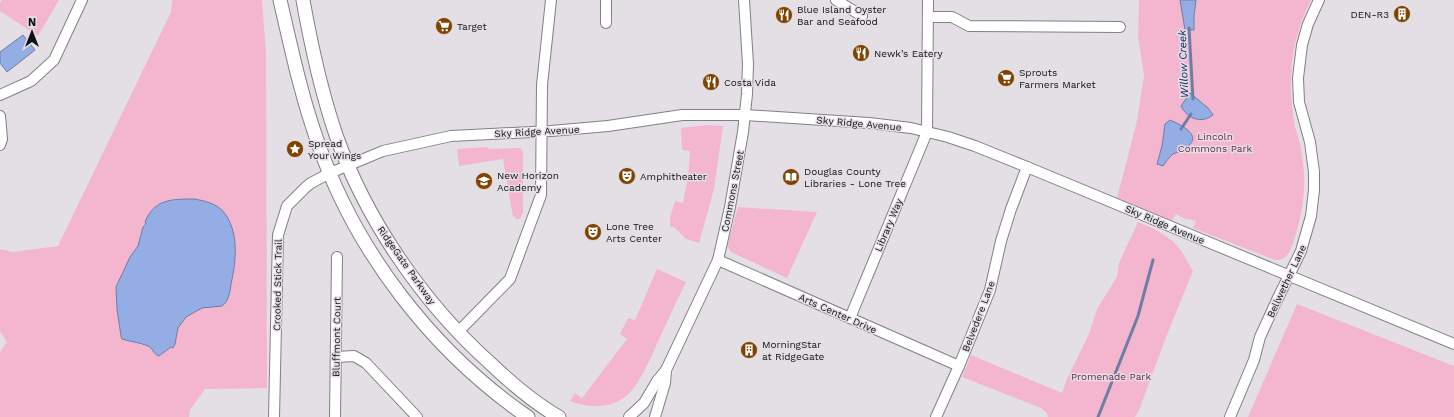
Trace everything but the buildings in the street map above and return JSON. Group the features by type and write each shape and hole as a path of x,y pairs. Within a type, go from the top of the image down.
{"main road":[{"name":"RidgeGate Parkway","path":"280,0 308,113 317,142 347,211 373,256 430,331 460,362 497,394 528,417"},
{"name":"RidgeGate Parkway","path":"303,0 310,40 336,135 365,202 391,245 416,281 458,332 475,350 510,381 559,417"}],"street":[{"path":"0,95 31,81 54,60 82,0"},
{"path":"458,332 510,279 541,195 542,85 551,0"},
{"path":"606,0 606,23"},
{"name":"Commons Street","path":"628,417 644,403 657,381 666,370 718,260 730,206 745,115 748,64 746,11 744,0"},
{"path":"836,0 862,16"},
{"path":"927,132 928,0"},
{"name":"Bellwether Lane","path":"1230,417 1254,360 1260,337 1301,251 1308,228 1314,190 1314,172 1312,150 1299,102 1298,78 1302,45 1308,24 1319,0"},
{"path":"928,16 952,17 970,26 1120,27"},
{"name":"Sky Ridge Avenue","path":"349,166 383,151 451,136 608,126 682,115 745,115 893,125 927,132 975,146 1454,344"},
{"path":"0,116 2,139 0,145"},
{"name":"Library Way","path":"850,318 927,132"},
{"name":"Crooked Stick Trail","path":"274,417 278,235 287,206 306,187 349,166"},
{"name":"Belvedere Lane","path":"936,417 959,366 990,290 1001,241 1027,167"},
{"name":"Bluffmont Court","path":"335,417 337,257"},
{"name":"Arts Center Drive","path":"718,260 959,366"},
{"path":"336,357 354,356 366,362 417,417"},
{"name":"Commons Street","path":"655,417 665,383 666,370"}],"green space":[{"path":"2,0 59,0 38,36 0,11 0,3"},
{"path":"172,0 262,0 266,54 267,388 205,389 190,410 189,417 0,417 0,352 7,342 0,331 0,249 13,252 58,246 171,12"},
{"name":"Lincoln Commons Park","path":"1139,0 1311,0 1297,36 1291,76 1293,114 1301,149 1304,178 1302,209 1293,244 1288,254 1283,259 1275,260 1193,228 1196,221 1183,218 1176,214 1172,221 1117,198 1137,121 1144,76 1138,36"},
{"path":"708,125 723,126 714,189 699,243 686,239 675,228 670,226 670,218 675,201 683,203 688,177 690,151 682,150 681,128"},
{"path":"487,147 488,149 520,148 523,152 523,212 520,219 516,219 515,216 513,217 503,159 459,166 457,149"},
{"path":"738,207 817,212 787,278 731,252 727,246"},
{"name":"Promenade Park","path":"1138,222 1168,237 1182,252 1193,271 1135,417 1048,417 1047,413 1041,408 962,377 971,355 1062,393 1067,379 1089,334 1097,309 1117,277 1119,263"},
{"path":"657,269 686,282 650,360 635,386 625,397 612,404 591,406 570,401 575,393 582,398 627,339 620,334 628,318 635,320"},
{"path":"1297,304 1454,366 1454,417 1248,417"}],"water":[{"path":"1180,0 1196,0 1194,30 1185,30"},
{"path":"23,35 35,50 7,72 0,63 0,52"},
{"path":"1190,93 1208,108 1213,115 1209,118 1200,120 1187,114 1181,106"},
{"path":"1170,120 1188,130 1193,138 1192,143 1173,154 1163,166 1157,164 1162,146 1165,124"},
{"path":"194,199 208,202 220,208 230,223 235,240 235,258 230,293 228,299 222,306 202,308 186,317 178,328 173,348 171,347 159,356 155,354 148,346 122,339 117,309 116,287 130,257 138,246 143,227 146,224 145,222 153,209 171,200"}],"waterway":[{"name":"Willow Creek","path":"1189,28 1193,99"},
{"name":"Willow Creek","path":"1181,129 1191,114"},
{"name":"Willow Creek","path":"1098,417 1138,316 1153,260"}],"place":[{"name":"DEN-R3","path":"1402,14"},
{"name":"Blue Island Oyster Bar and Seafood","path":"784,15"},
{"name":"Target","path":"444,26"},
{"name":"Newk’s Eatery","path":"861,53"},
{"name":"Sprouts Farmers Market","path":"1006,78"},
{"name":"Costa Vida","path":"711,82"},
{"name":"Spread Your Wings","path":"295,149"},
{"name":"Amphitheater","path":"627,176"},
{"name":"Douglas County Libraries - Lone Tree","path":"791,177"},
{"name":"New Horizon Academy","path":"484,181"},
{"name":"Lone Tree Arts Center","path":"593,232"},
{"name":"MorningStar at RidgeGate","path":"749,350"}]}
